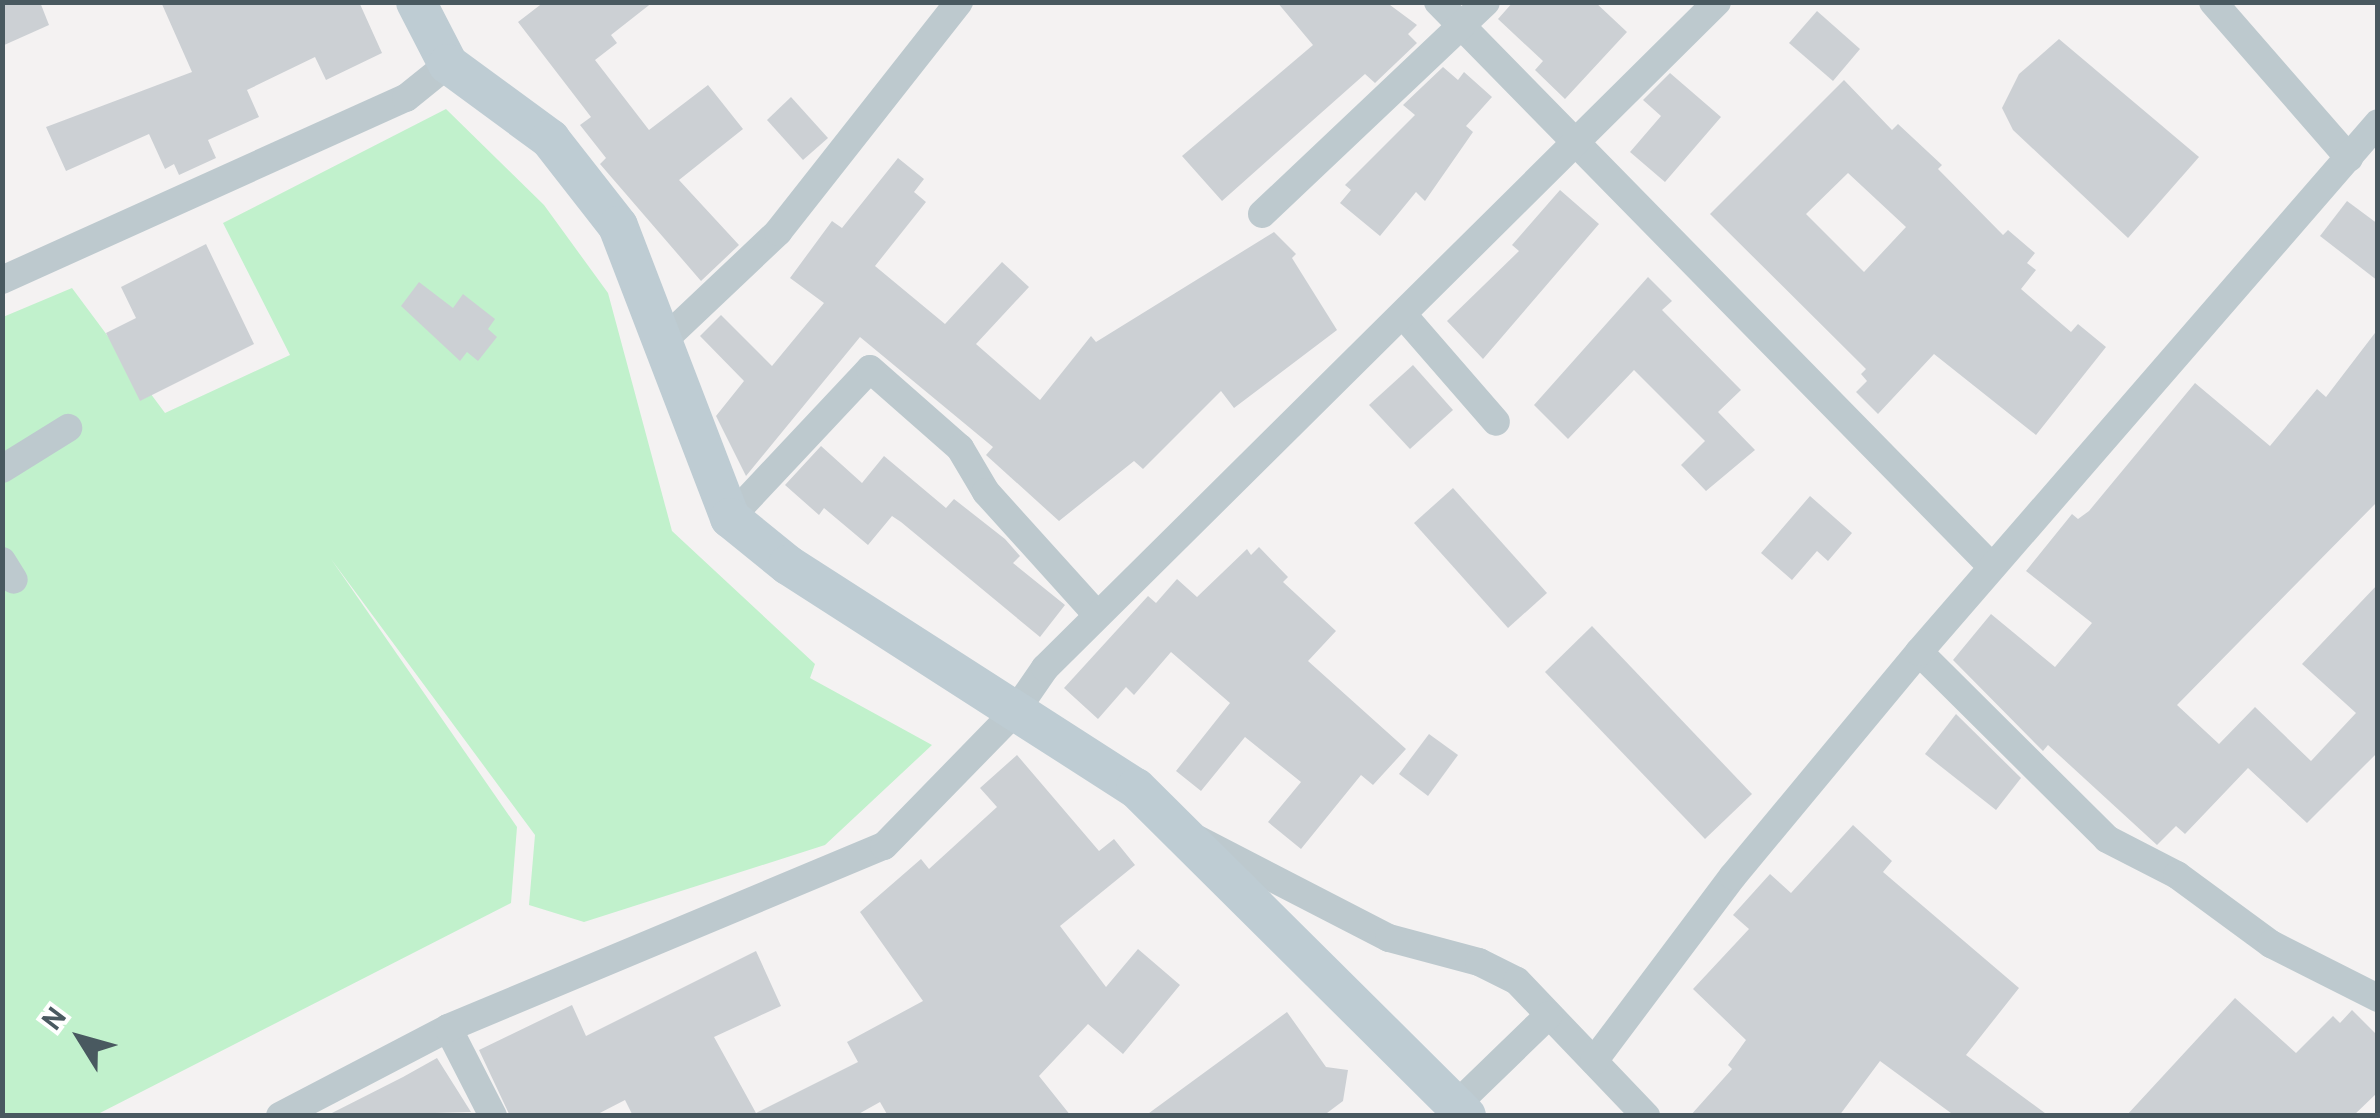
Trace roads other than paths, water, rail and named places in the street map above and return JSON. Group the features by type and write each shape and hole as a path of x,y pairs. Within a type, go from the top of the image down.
{"street":[{"path":"416,2 448,64 550,139 618,226 730,518 788,565 1136,788 1461,1110 1549,1015"},
{"path":"664,340 778,232 959,2"},
{"path":"1438,2 1461,31 1577,139 1992,567"},
{"path":"1262,214 1461,31 1486,2"},
{"path":"280,1116 448,1028 884,846 1014,713 1045,668 1717,2"},
{"path":"2213,2 2349,158"},
{"path":"2,280 406,98 448,64"},
{"path":"1594,1062 1733,876 1920,652 2376,130"},
{"path":"1404,316 1496,422"},
{"path":"730,518 870,369 960,448 986,492 1097,616"},
{"path":"2,469 68,428"},
{"path":"1920,652 2107,839 2176,875 2271,944 2378,998"},
{"path":"1186,834 1235,854 1390,938 1479,962 1517,981 1646,1116"},
{"path":"448,1028 494,1116"}]}
